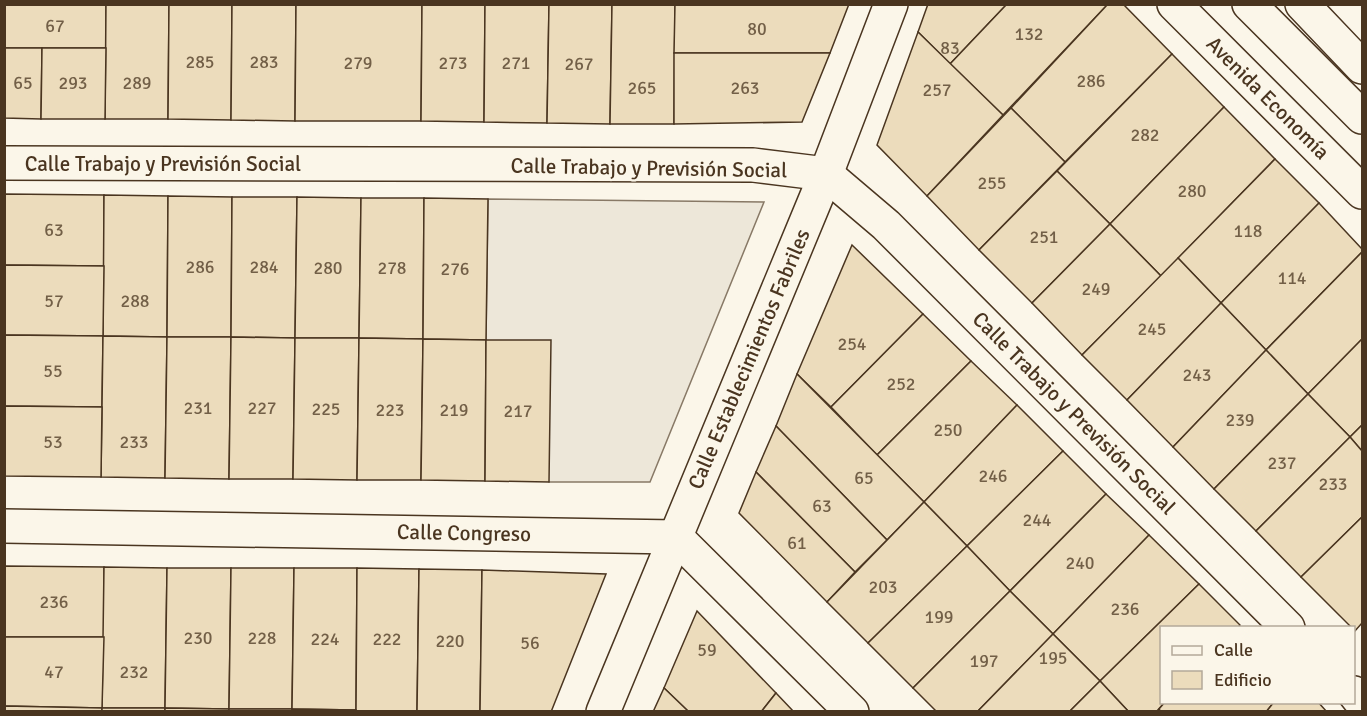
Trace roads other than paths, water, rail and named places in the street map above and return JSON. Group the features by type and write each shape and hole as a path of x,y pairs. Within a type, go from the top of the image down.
{"street":[{"name":"Calle Establecimientos Fabriles","path":"603,711 826,174 891,4"},
{"name":"Avenida Economía","path":"1174,4 1362,192"},
{"path":"1249,4 1362,117"},
{"path":"1302,4 1362,67"},
{"path":"1323,4 1362,45"},
{"name":"Calle Trabajo y Previsión Social","path":"4,163 753,165 826,174 886,225 1287,626"},
{"name":"Calle Congreso","path":"4,526 676,537"},
{"path":"676,537 852,711"}]}
